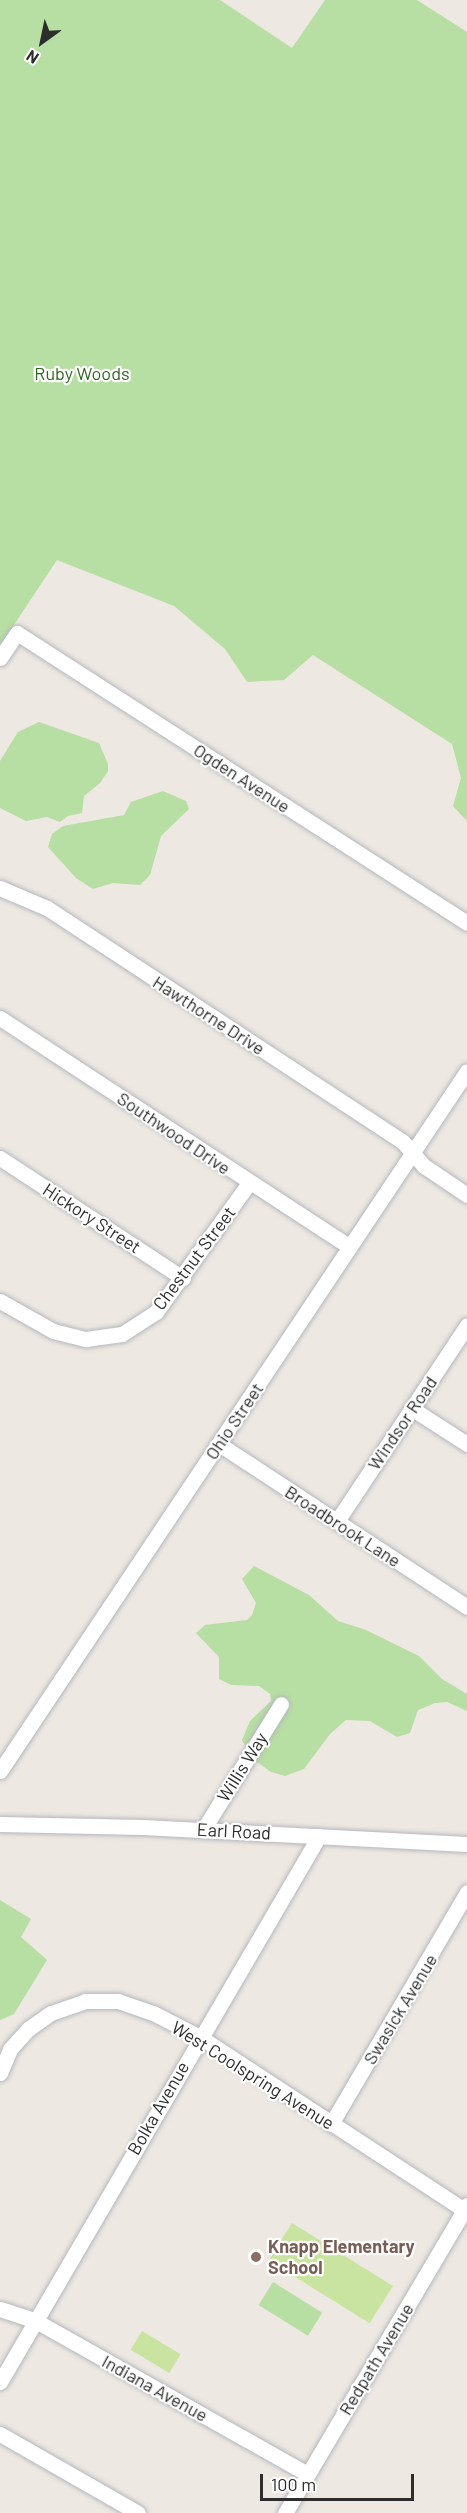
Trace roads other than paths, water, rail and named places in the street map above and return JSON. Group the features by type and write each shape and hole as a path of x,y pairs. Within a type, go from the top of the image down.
{"street":[{"name":"Ogden Avenue","path":"0,658 17,633 467,923"},
{"name":"Hawthorne Drive","path":"0,888 47,908 403,1142 424,1166 467,1195"},
{"name":"Southwood Drive","path":"0,1018 350,1247"},
{"name":"Ohio Street","path":"0,1771 467,1071"},
{"name":"Hickory Street","path":"0,1158 183,1278"},
{"name":"Chestnut Street","path":"0,1300 53,1331 86,1339 122,1334 156,1312 183,1278 249,1183"},
{"name":"Windsor Road","path":"337,1521 467,1325"},
{"path":"411,1408 467,1444"},
{"name":"Broadbrook Lane","path":"219,1444 467,1607"},
{"name":"Willis Way","path":"203,1830 281,1704"},
{"name":"Earl Road","path":"0,1824 203,1830 467,1844"},
{"name":"Bolka Avenue","path":"0,2382 319,1836"},
{"name":"Swasick Avenue","path":"331,2124 467,1892"},
{"name":"West Coolspring Avenue","path":"5,2047 51,2013 85,2001 118,2001 153,2013 200,2037 331,2124 466,2209"},
{"path":"0,2073 5,2047"},
{"name":"Redpath Avenue","path":"285,2513 466,2209"},
{"name":"Indiana Avenue","path":"0,2309 36,2321 307,2474"},
{"path":"0,2434 138,2513"}],"place":[{"name":"Knapp Elementary School","path":"256,2257"}],"park label":[{"name":"Ruby Woods","path":"82,373"}]}
